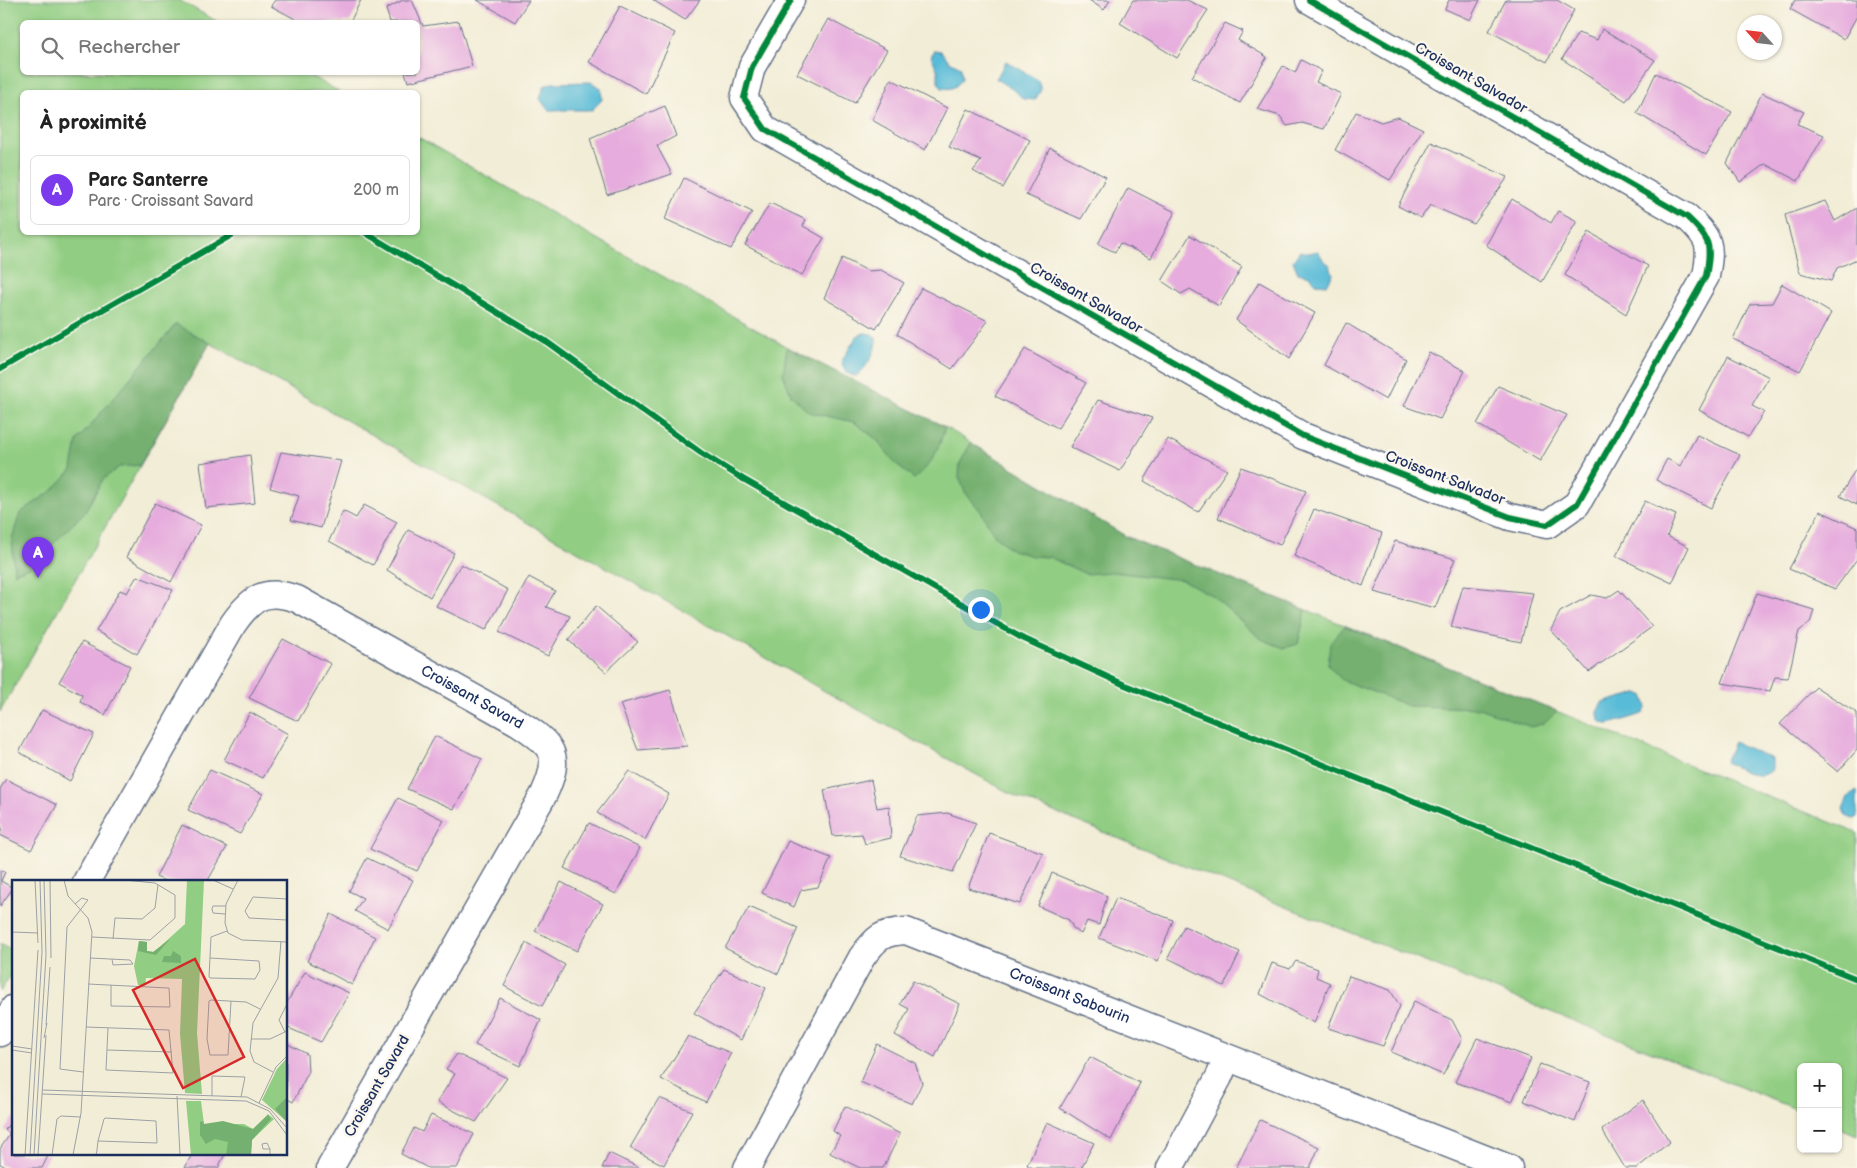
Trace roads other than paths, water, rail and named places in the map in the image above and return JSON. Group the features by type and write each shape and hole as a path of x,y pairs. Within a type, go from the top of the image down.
{"street":[{"name":"Croissant Salvador","path":"791,0 752,67 744,98 765,129 1302,436 1510,517 1547,525 1577,504 1706,276 1711,252 1703,232 1687,217 1309,0"},
{"name":"Croissant Savard","path":"87,880 233,624 254,600 267,594 281,594 297,599 519,722 544,740 552,751 554,762 552,776 544,794 330,1168"},
{"name":"Croissant Sabourin","path":"747,1168 862,957 874,941 889,931 906,930 1509,1168"},
{"path":"0,1033 12,1012"},
{"path":"1170,1168 1219,1077 1227,1058"}],"water":[{"path":"935,50 941,51 949,61 961,67 962,79 954,87 942,88 938,82 938,71 931,56"},
{"path":"1006,61 1038,80 1041,90 1035,100 1023,99 1015,91 996,79"},
{"path":"591,82 601,88 602,100 592,110 548,110 540,99 544,86 552,83"},
{"path":"1300,251 1308,253 1318,251 1324,261 1329,264 1333,274 1327,285 1317,284 1310,276 1298,273 1293,261"},
{"path":"864,333 872,334 876,338 875,348 863,369 856,376 850,375 843,368 841,362 857,336"},
{"path":"1638,693 1643,695 1647,707 1642,714 1608,724 1601,722 1598,713 1602,703"},
{"path":"1734,742 1772,759 1772,770 1767,774 1755,775 1725,762"},
{"path":"1857,791 1857,818 1853,819 1846,816 1843,809 1848,797"}],"place":[{"name":"Parc Santerre","path":"38,578"}]}
